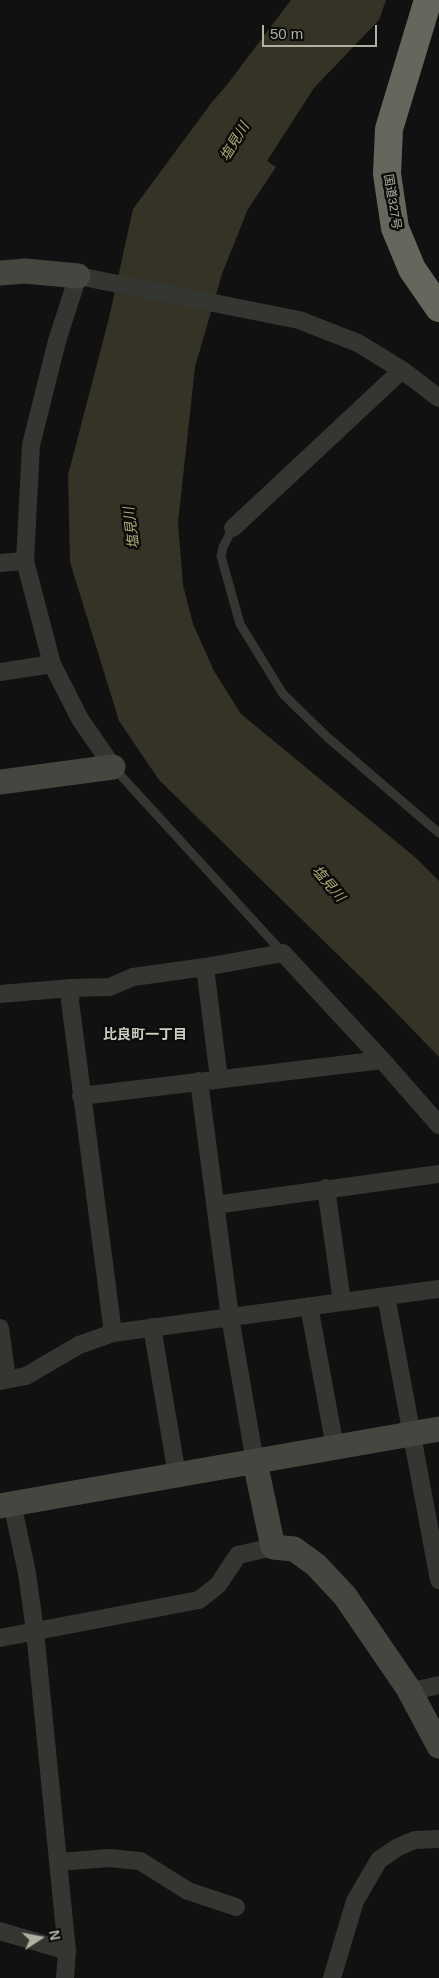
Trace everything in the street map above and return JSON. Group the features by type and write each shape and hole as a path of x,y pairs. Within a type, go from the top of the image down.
{"highway":[{"name":"国道327号","path":"428,0 389,129 387,174 395,228 412,269 439,308"}],"street":[{"path":"0,273 25,271 78,276 299,320 358,343 402,370 439,398"},
{"path":"0,782 113,767 80,719 52,664 25,560 31,445 57,341 78,276"},
{"path":"233,528 402,370"},
{"path":"0,563 25,560"},
{"path":"0,672 52,664"},
{"path":"0,994 110,987 133,977 205,968 283,953 439,1125"},
{"path":"205,968 220,1078"},
{"path":"71,988 70,1001 81,1096 113,1333"},
{"path":"81,1096 382,1060"},
{"path":"199,1081 230,1317 255,1462 273,1547"},
{"path":"215,1204 439,1174"},
{"path":"326,1188 342,1302"},
{"path":"0,1328 4,1380 26,1376 78,1345 113,1333 439,1289"},
{"path":"386,1296 439,1580"},
{"path":"309,1306 335,1447"},
{"path":"152,1327 177,1475"},
{"path":"65,1978 67,1951 59,1862 28,1573 6,1504 439,1429"},
{"path":"0,1638 199,1600 218,1585 238,1556 273,1547 294,1549 316,1565 345,1596 411,1694 439,1746"},
{"path":"411,1694 413,1691 439,1685"},
{"path":"332,1978 355,1901 379,1860 398,1847 415,1840 439,1839"},
{"path":"59,1862 109,1858 140,1861 188,1892 236,1908"},
{"path":"0,1931 67,1951"}],"lane":[{"path":"233,528 223,547 221,556 240,624 283,694 326,736 439,833"},
{"path":"113,767 283,953"}],"water":[{"name":"塩見川","path":"291,0 386,0 379,20 314,88 267,161 276,167 248,209 222,274 195,367 178,523 183,585 193,624 214,671 241,714 416,858 439,881 439,1057 377,993 159,780 119,721 70,562 68,475 109,318 133,209 212,102"}],"district":[{"name":"比良町一丁目","path":"145,1035"}]}
